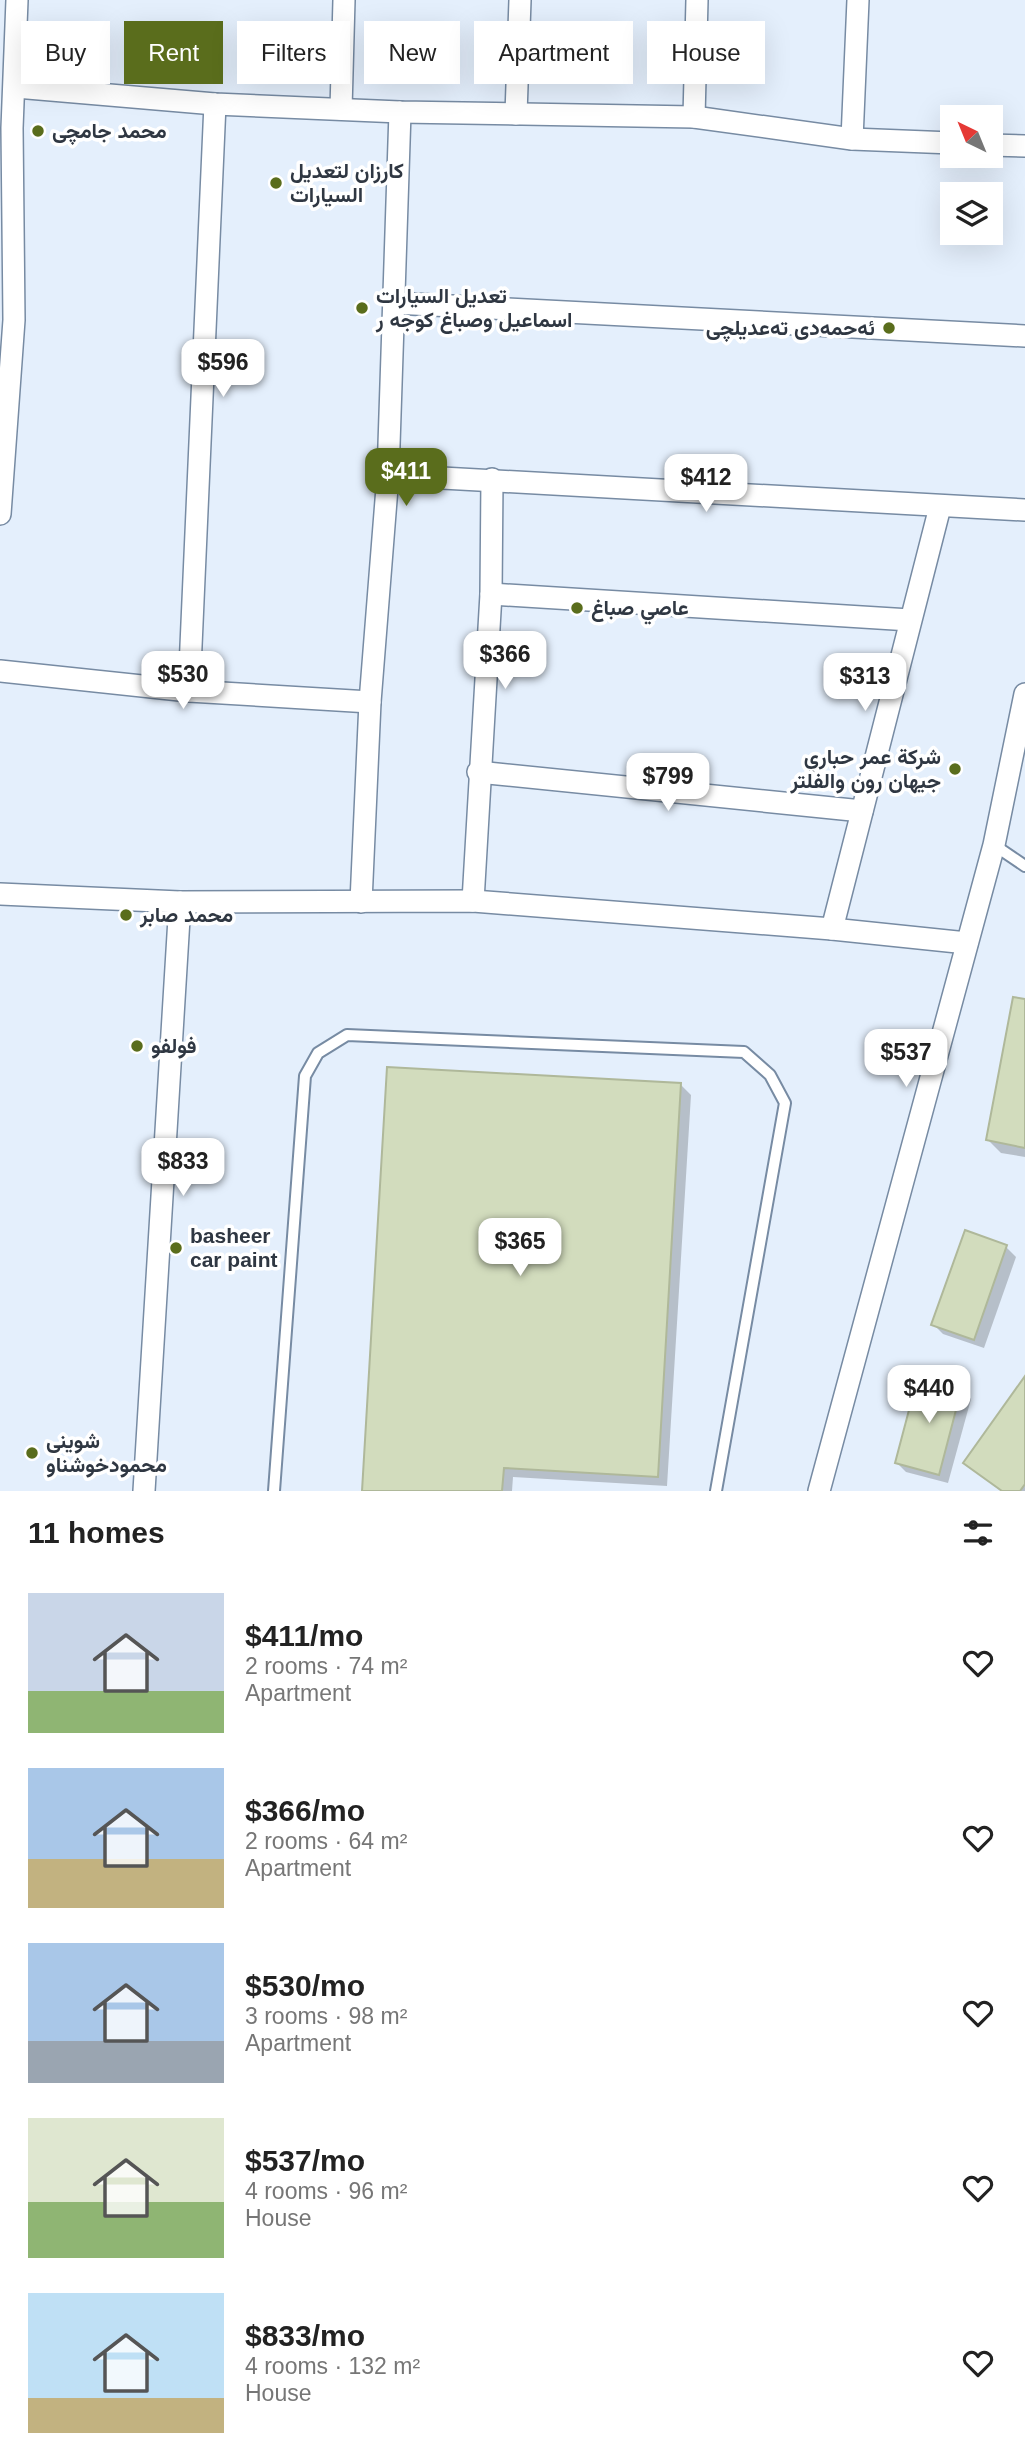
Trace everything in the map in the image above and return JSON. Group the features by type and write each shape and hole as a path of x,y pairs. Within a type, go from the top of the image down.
{"street":[{"path":"0,514 7,320 6,128 16,87 17,0"},
{"path":"341,109 344,0"},
{"path":"516,114 520,0"},
{"path":"694,117 697,0"},
{"path":"852,139 858,0"},
{"path":"16,87 215,104 400,112 694,117 852,139 940,143"},
{"path":"189,691 215,104"},
{"path":"361,902 370,702 388,475 400,112"},
{"path":"1003,145 1025,146"},
{"path":"394,303 1025,336"},
{"path":"388,475 492,479 940,508 1025,510"},
{"path":"473,901 478,772 491,594 492,479"},
{"path":"832,929 940,508"},
{"path":"491,594 910,620"},
{"path":"0,671 189,691 370,702"},
{"path":"819,1491 994,845 1023,716 1025,694"},
{"path":"478,772 862,811"},
{"path":"0,894 180,902 473,901 832,929 967,943"},
{"path":"144,1491 180,902"}],"lane":[{"path":"994,845 1025,866"},
{"path":"274,1491 305,1076 318,1053 347,1035 744,1052 770,1075 786,1103 716,1491"}],"shaded area":[{"path":"0,0 1025,0 1025,1491 0,1491"}],"building":[{"path":"1013,997 1025,999 1025,1148 986,1140"},
{"path":"387,1067 681,1083 658,1477 504,1468 502,1491 362,1491"},
{"path":"965,1230 1007,1245 974,1340 931,1325"},
{"path":"918,1376 962,1387 939,1475 895,1463"},
{"path":"1025,1376 1025,1484 1020,1491 1002,1491 963,1463"}],"place":[{"name":"محمد جامچی","path":"38,131"},
{"name":"كارزان لتعديل السيارات","path":"276,183"},
{"name":"تعديل السيارات اسماعيل وصباغ كوجه ر","path":"362,308"},
{"name":"ئەحمەدی تەعدیلچی","path":"889,328"},
{"name":"عاصي صباغ","path":"577,608"},
{"name":"شركة عمر حباري جيھان رون والفلتر","path":"955,769"},
{"name":"محمد صابر","path":"126,915"},
{"name":"فولفو","path":"137,1046"},
{"name":"basheer car paint","path":"176,1248"},
{"name":"شوينى محمودخوشناو","path":"32,1453"}]}
